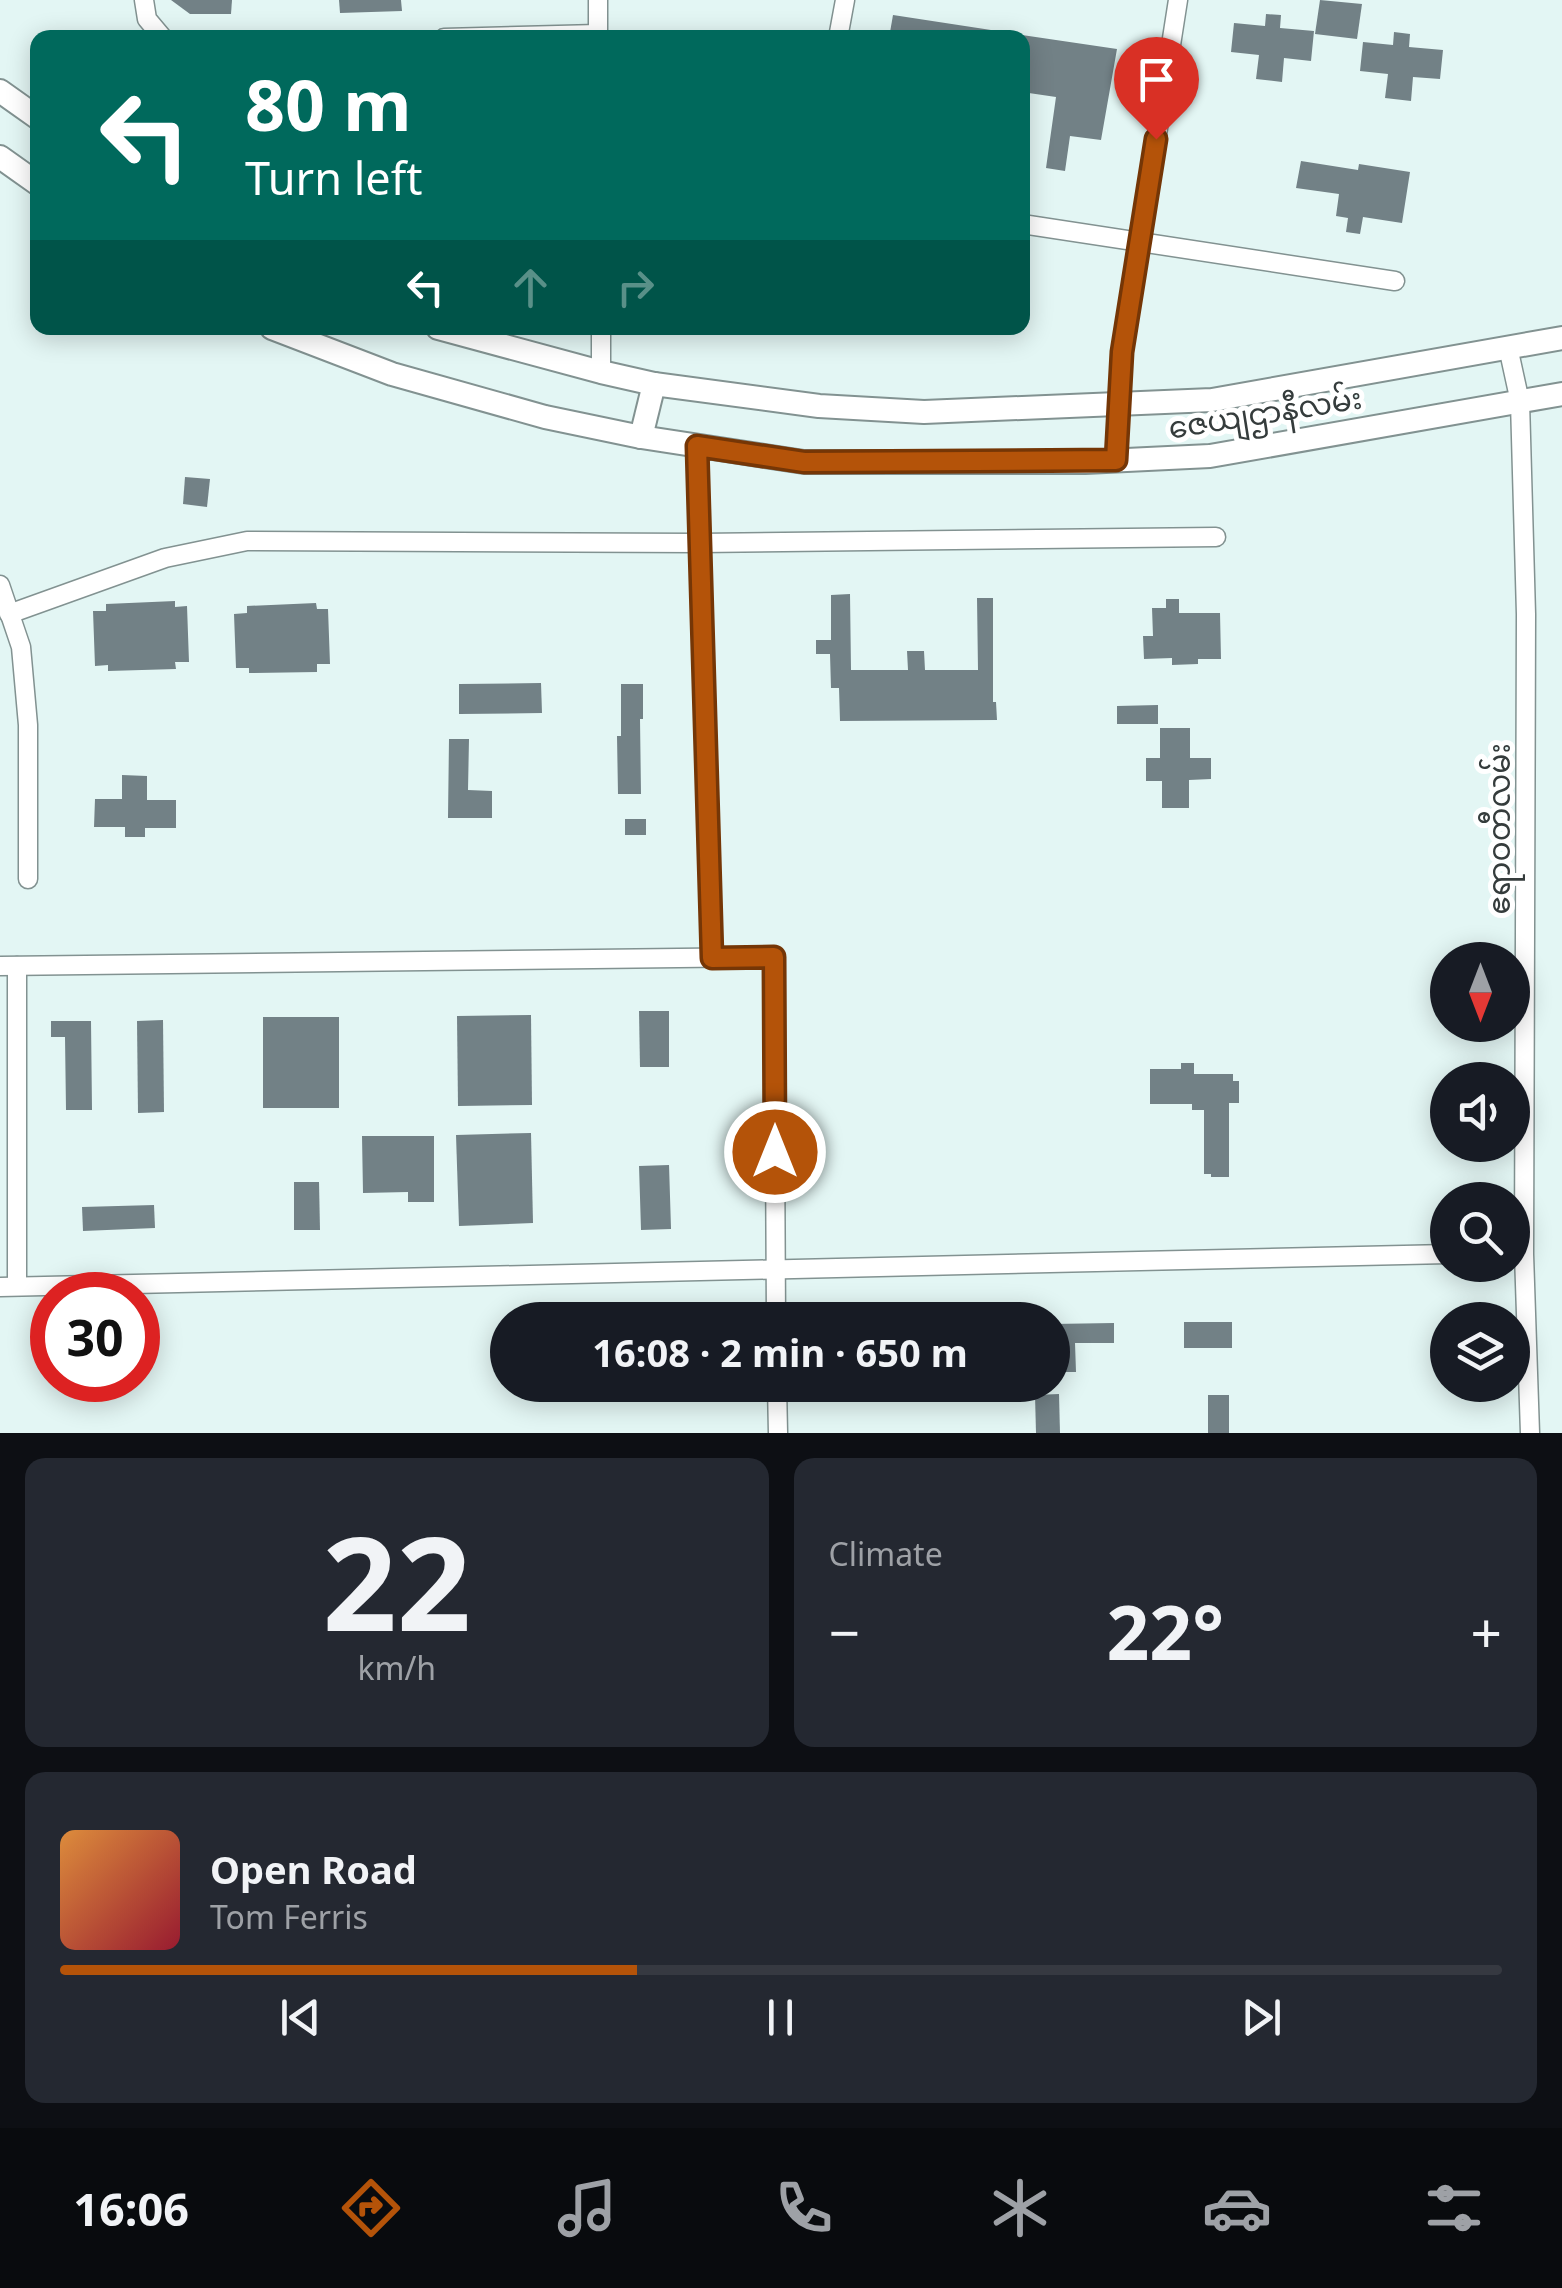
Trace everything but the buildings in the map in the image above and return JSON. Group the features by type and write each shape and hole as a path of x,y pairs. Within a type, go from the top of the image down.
{"main road":[{"path":"0,91 30,112"},
{"path":"0,157 30,178"},
{"name":"ဇေယျဌာနီလမ်း","path":"290,335 392,374 545,417 641,438 804,462 1210,456 1562,394"},
{"name":"ဇေယျဌာနီလမ်း","path":"464,335 654,384 820,406 924,412 1212,400 1562,338"},
{"path":"641,438 654,384"}],"street":[{"path":"144,0 146,19 155,30"},
{"path":"598,0 598,30"},
{"path":"839,30 845,0"},
{"path":"1116,460 1117,404 1178,0"},
{"path":"1030,225 1395,281"},
{"path":"601,335 601,372"},
{"name":"ဧရာဝတီလမ်း","path":"1508,347 1520,402 1526,614 1519,1182"},
{"path":"697,446 712,958"},
{"path":"8,614 164,558 247,541 1216,537"},
{"path":"0,585 20,648 28,726 28,880"},
{"path":"776,1302 776,1268 774,957 8,966 8,1286 776,1268 1430,1254"},
{"name":"ဧရာဝတီလမ်း","path":"1520,1282 1530,1433"},
{"path":"777,1402 778,1433"}],"route":[{"path":"775,1152 774,957 712,958 697,446 804,462 1116,460 1122,352 1156,139"}]}
